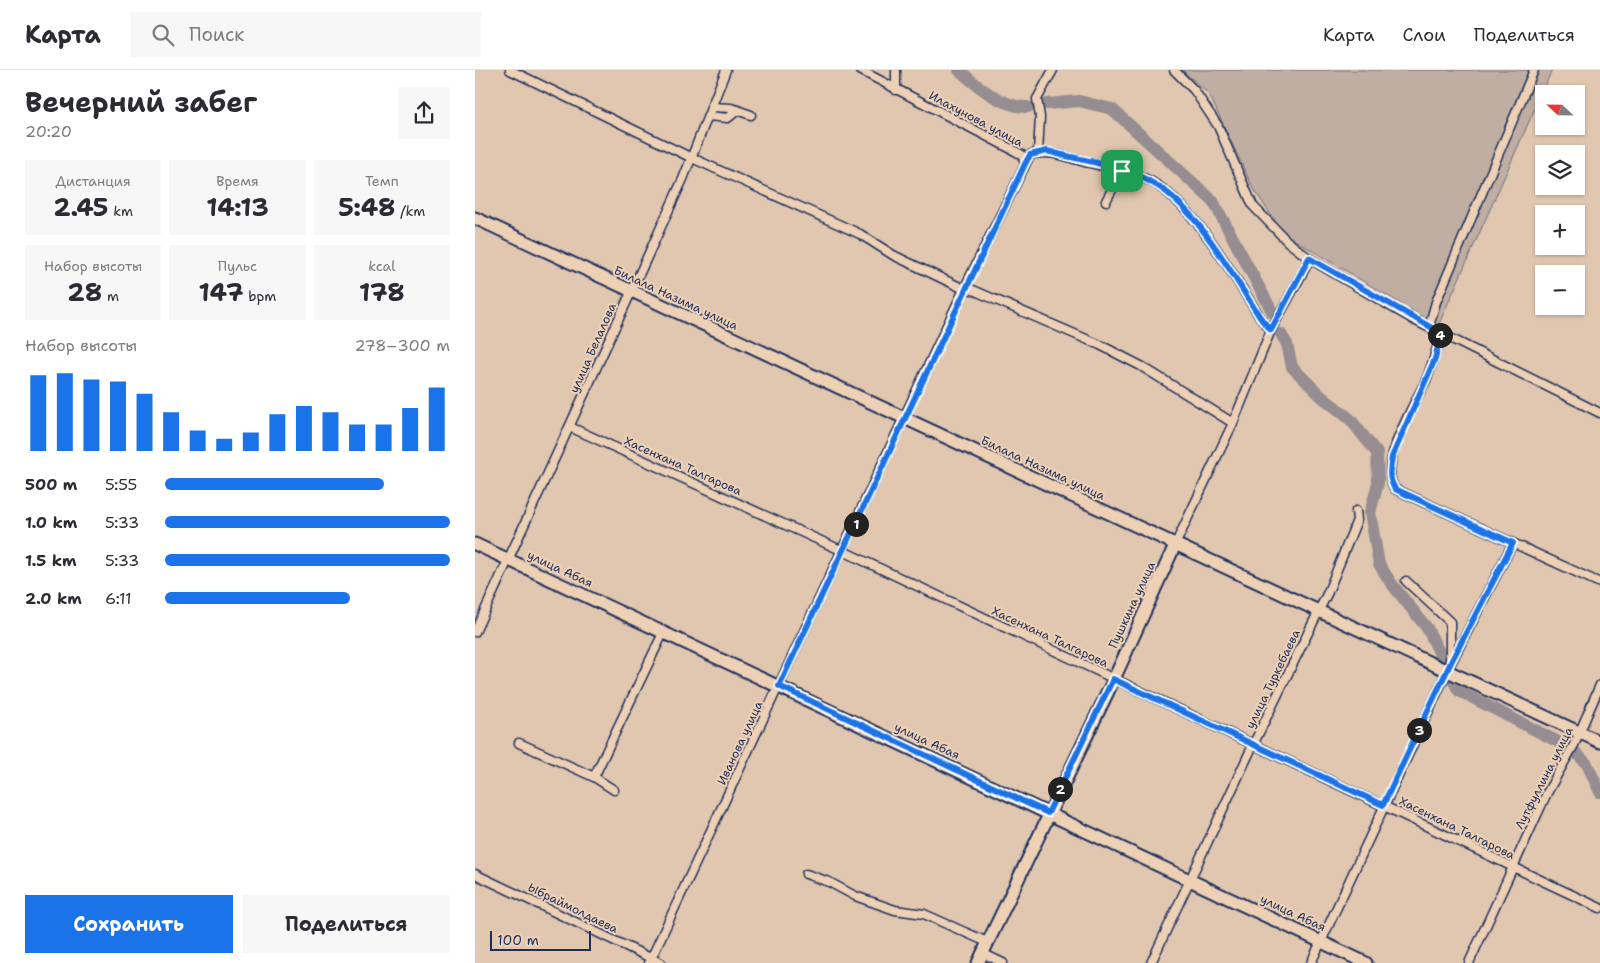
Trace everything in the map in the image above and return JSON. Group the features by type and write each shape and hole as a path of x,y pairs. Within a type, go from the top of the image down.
{"street":[{"path":"510,70 692,158 822,216 859,234 893,255 964,289 999,301 1100,345 1141,366 1233,423"},
{"name":"улица Белалова","path":"475,632 692,158 726,70"},
{"name":"Илахунова улица","path":"860,70 1017,152 1022,156 1025,164"},
{"path":"896,70 896,90"},
{"path":"1053,70 1037,99 1040,117 1038,152 1047,151 1133,174 1158,185 1181,206 1208,238 1262,320 1271,330"},
{"path":"1174,70 1194,90 1218,126 1253,206 1288,242 1309,258 1429,327 1600,413"},
{"path":"1429,327 1436,302 1533,70"},
{"path":"711,106 738,110 751,115"},
{"path":"708,116 728,118 738,110"},
{"name":"Иванова улица","path":"650,961 964,289 1025,164 1030,155 1038,152"},
{"path":"1107,202 1122,171"},
{"name":"Билала Назима улица","path":"475,218 904,420 1448,668 1577,738 1600,742"},
{"name":"Пушкина улица","path":"980,958 1233,423 1271,330 1309,258"},
{"path":"1441,333 1435,359 1392,457 1389,475 1395,489 1600,583"},
{"name":"Хасенхана Талгарова","path":"570,428 843,551 1600,908"},
{"name":"улица Туркебаева","path":"1151,963 1344,556 1357,520 1356,511"},
{"path":"1311,963 1448,668 1513,543"},
{"name":"улица Абая","path":"475,544 1366,963"},
{"path":"1406,581 1450,622 1448,668"},
{"path":"594,778 663,633"},
{"name":"Лутфуллина улица","path":"1469,963 1547,793 1577,738 1600,685"},
{"path":"519,743 594,778 614,790"},
{"name":"Ыбраймолдаева","path":"475,874 650,961 661,963"},
{"path":"806,874 829,882 855,896 895,910 924,914 987,942"},
{"path":"980,958 1003,963"}],"shaded area":[{"path":"1182,70 1552,70 1545,85 1535,85 1535,108 1438,326 1283,233 1253,188 1209,94"}],"waterway":[{"path":"959,70 982,89 1000,100 1009,104 1028,107"},
{"path":"1047,104 1079,101 1112,109 1213,201 1273,313"},
{"path":"1281,334 1287,344 1292,367 1321,396 1350,419 1377,453 1378,483 1370,513 1379,564 1391,583 1427,628 1445,664"},
{"path":"1453,680 1459,691 1572,749 1587,764 1600,792"}],"route":[{"path":"1047,151 1122,171 1158,185 1181,206 1208,238 1262,320 1271,330 1309,258 1415,320 1441,333 1435,359 1392,457 1389,475 1391,482 1395,489 1513,543 1452,660 1383,805 1113,679 1048,813 779,686 964,289 1030,155 1047,151"}]}
